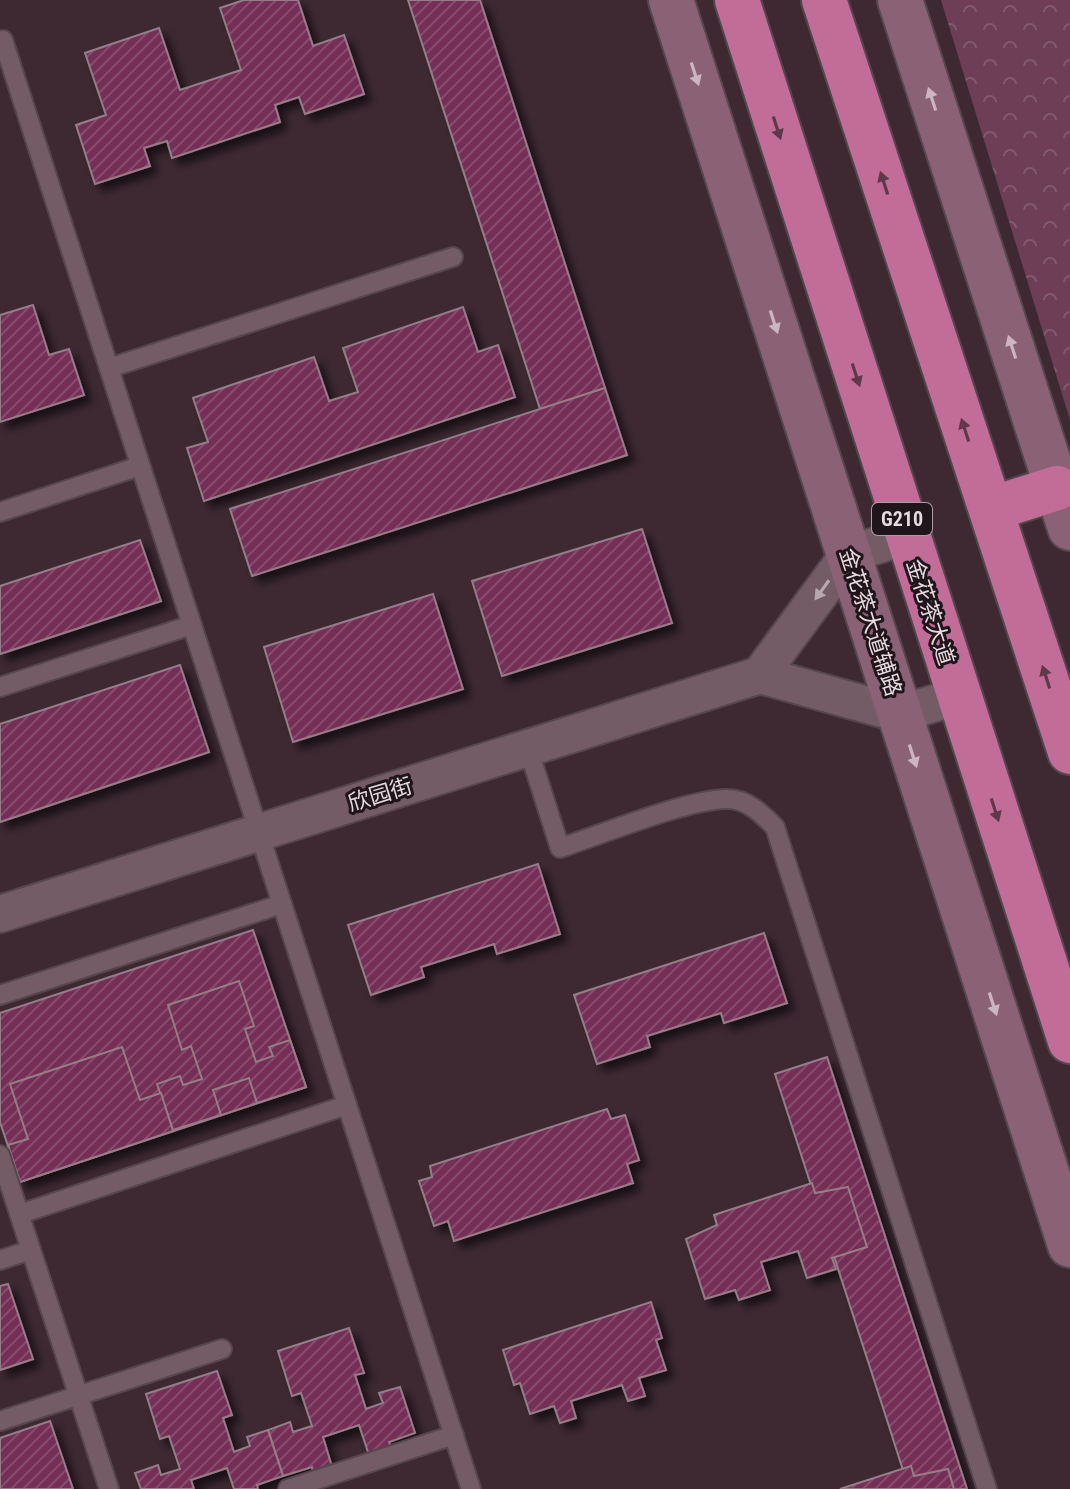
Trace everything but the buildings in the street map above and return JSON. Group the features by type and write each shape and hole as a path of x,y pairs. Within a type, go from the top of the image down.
{"highway":[{"name":"金花茶大道","path":"737,0 1070,1041"},
{"path":"836,3 991,509 1070,752"},
{"path":"991,509 1064,508"}],"street":[{"name":"金花茶大道辅路","path":"671,0 1070,1245"},
{"path":"900,0 1064,508"},
{"path":"907,536 849,554 760,675 900,714 958,696"},
{"name":"欣园街","path":"0,914 760,675"}],"lane":[{"path":"3,40 471,1489"},
{"path":"109,368 453,257"},
{"path":"0,512 140,466"},
{"path":"0,687 192,625"},
{"path":"528,748 560,848 696,804 729,798 754,807 775,827 987,1489"},
{"path":"0,995 282,904"},
{"path":"20,1214 347,1105"},
{"path":"0,1155 109,1489"},
{"path":"0,1260 31,1250"},
{"path":"0,1421 222,1349"},
{"path":"288,1489 454,1435"}],"green space":[{"path":"941,0 1070,0 1070,420"}]}
